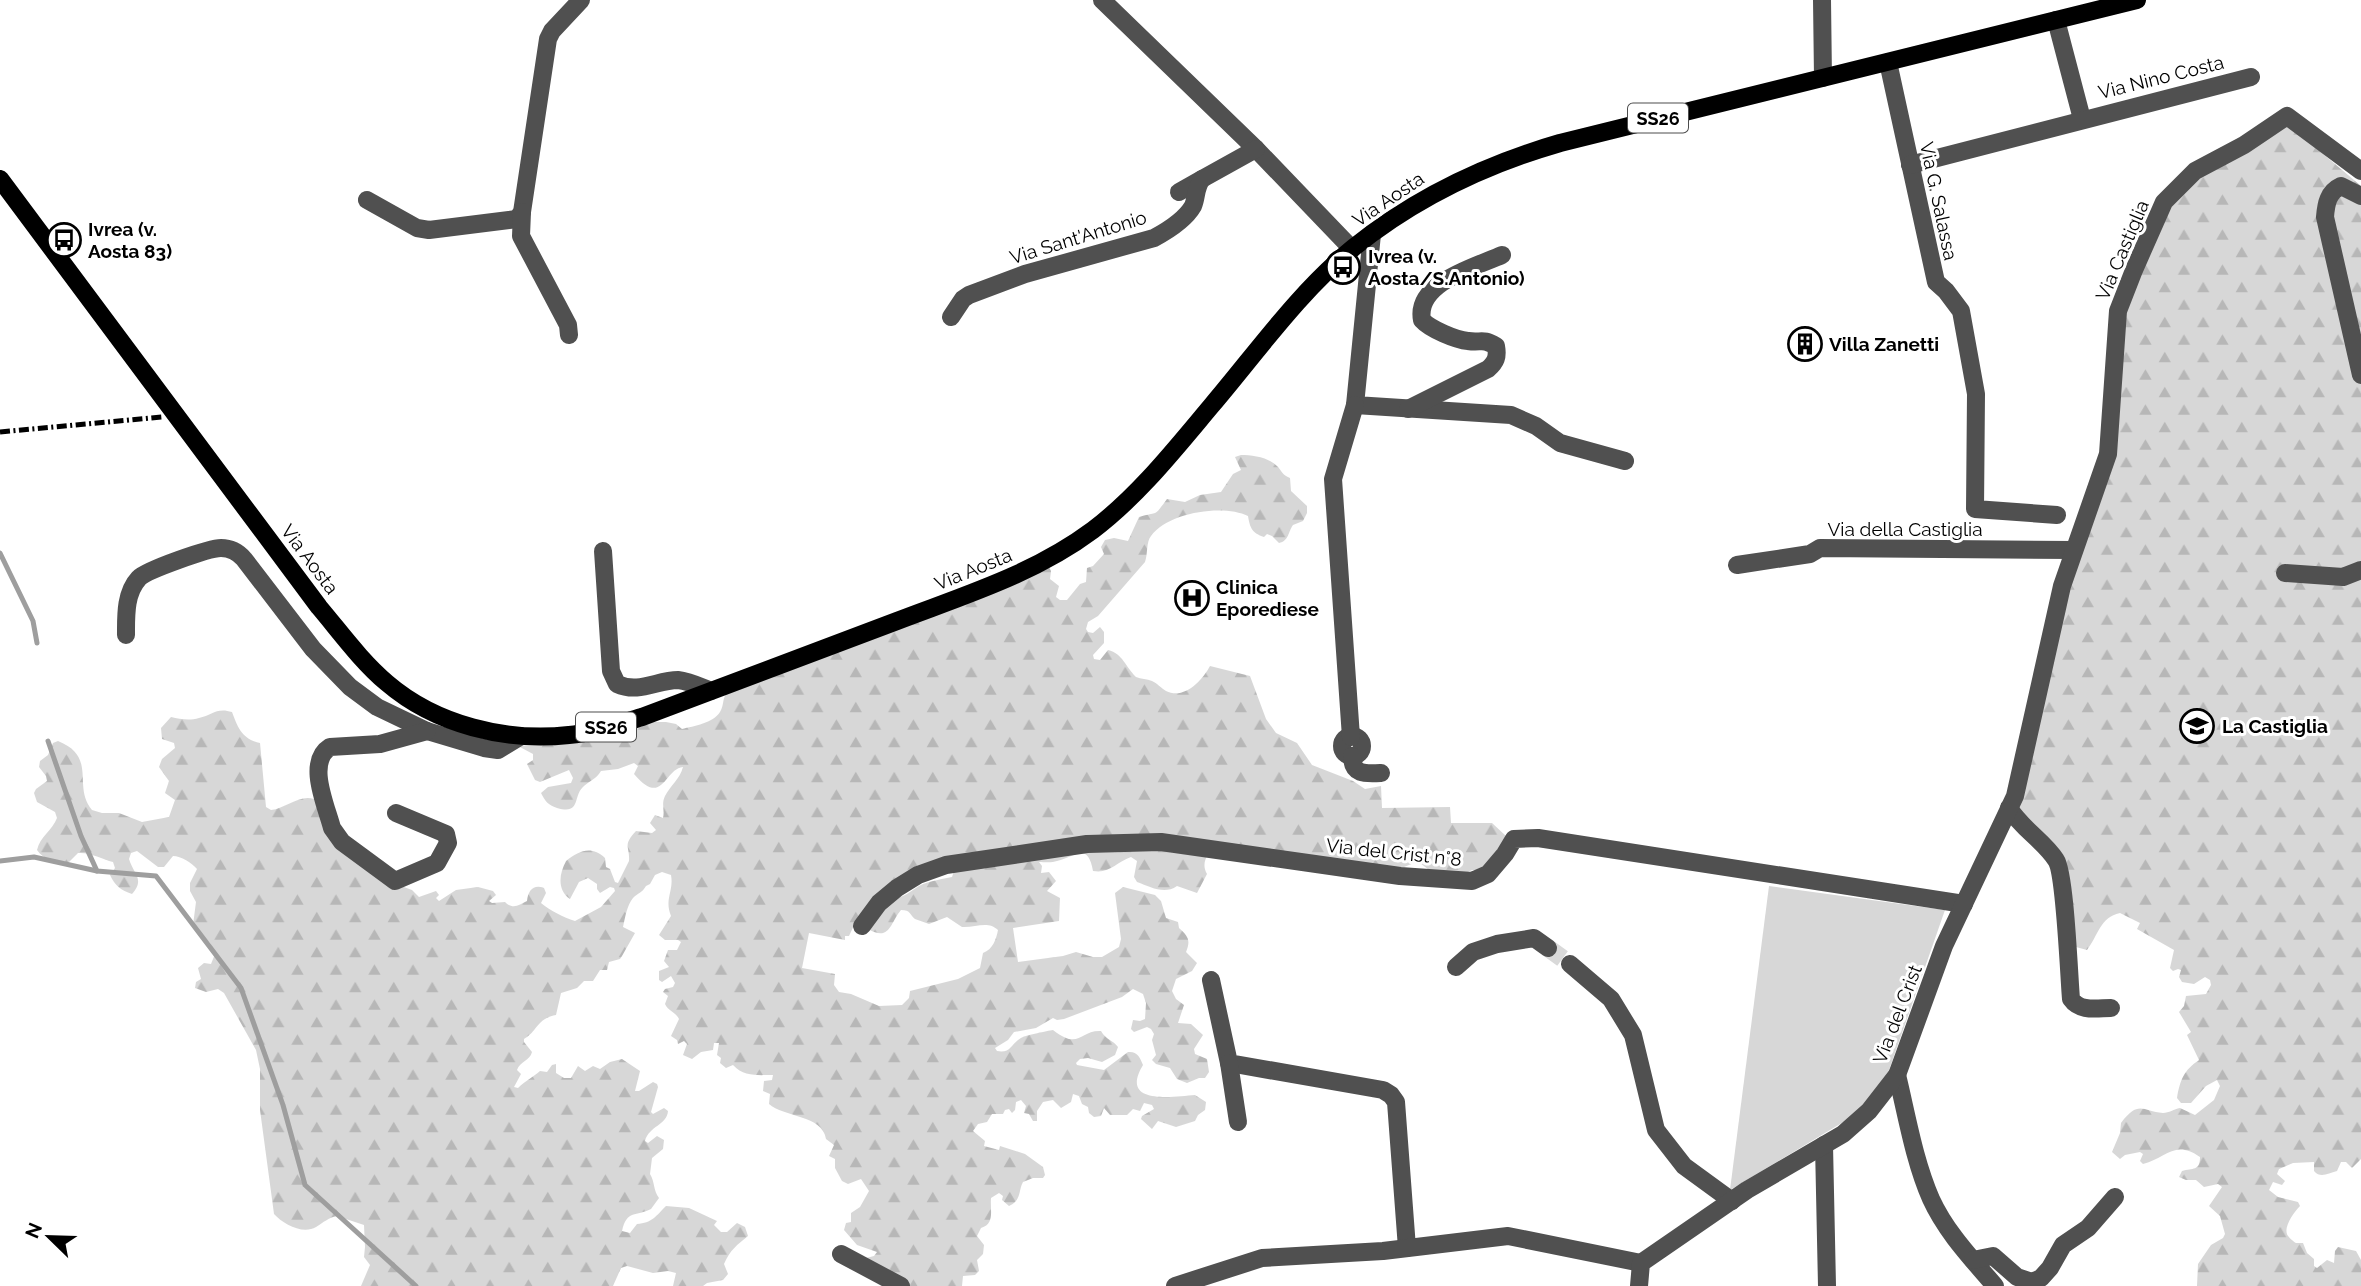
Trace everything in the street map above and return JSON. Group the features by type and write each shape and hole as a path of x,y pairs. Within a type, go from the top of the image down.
{"main road":[{"name":"Via Aosta","path":"0,180 319,607 363,660 388,684 427,709 452,721 521,736 569,735 592,732 642,717 989,587 1051,558 1122,506 1322,277 1352,249 1420,200 1471,174 1516,156 1597,133 2137,0"}],"street":[{"path":"569,335 568,325 521,236 522,212 548,38 581,0"},
{"path":"1102,0 1256,149 1352,249"},
{"path":"1822,0 1823,78"},
{"name":"Via Nino Costa","path":"2056,20 2082,119"},
{"name":"Via G. Salassa","path":"1888,62 1936,282 1961,311 1976,394 1975,509 2057,515"},
{"name":"Via Nino Costa","path":"1910,165 2251,77"},
{"name":"Via Castiglia","path":"2074,550 2108,454 2118,311 2164,202 2195,171 2244,145 2287,116 2361,171"},
{"path":"1179,192 1256,149"},
{"name":"Via Sant'Antonio","path":"951,317 963,299 969,295 1025,274 1154,238 1173,226 1192,206 1197,185 1202,179"},
{"path":"2361,195 2341,186 2335,188 2326,206 2325,217 2361,375"},
{"path":"367,200 417,228 429,230 514,220 522,212"},
{"path":"1372,234 1355,405 1332,480 1351,737 1358,739 1361,746 1359,753 1352,756 1352,765 1363,774 1381,773"},
{"path":"1408,409 1495,363 1498,354 1496,346 1486,340 1468,341 1434,329 1422,320 1421,313 1424,301 1438,284 1502,255"},
{"path":"1355,405 1511,415 1536,426 1560,443 1625,461"},
{"path":"126,635 130,592 140,577 154,569 218,548 234,550 244,559 313,649 350,687 377,707 426,731 466,744 498,750 521,736"},
{"name":"Via della Castiglia","path":"1737,565 1810,554 1820,548 2074,550"},
{"name":"Via del Crist","path":"1641,1262 1732,1201 1843,1134 1869,1111 1897,1075 1944,946 2015,796 2062,586 2074,550"},
{"path":"603,551 611,671 617,684 634,689 676,680 711,691"},
{"path":"2285,573 2343,577 2361,570"},
{"path":"396,813 446,834 448,843 437,863 396,881 342,842 332,828 318,774 319,759 323,751 330,747 380,744 426,731"},
{"path":"2009,808 2016,820 2058,861 2062,881 2071,999 2082,1009 2111,1008"},
{"name":"Via del Crist n°8","path":"862,926 879,904 897,888 918,875 946,865 1087,844 1161,842 1400,876 1472,881 1488,874 1514,839 1538,838 1964,904"},
{"path":"1456,967 1473,951 1497,944 1534,938 1548,947"},
{"path":"1570,964 1611,999 1633,1035 1656,1130 1684,1166 1732,1201"},
{"path":"1211,980 1229,1063 1237,1122"},
{"path":"1229,1063 1383,1090 1391,1095 1396,1102 1407,1248"},
{"path":"1897,1075 1917,1158 1932,1201 1959,1243 1995,1286"},
{"path":"1824,1145 1827,1286"},
{"path":"1973,1260 1993,1256 2017,1277 2032,1282 2050,1268 2063,1245 2088,1227 2115,1197"},
{"path":"1175,1286 1262,1258 1407,1248 1508,1236 1641,1262 1639,1286"},
{"path":"841,1254 901,1286"}],"green space":[{"name":"La Castiglia","path":"2289,125 2361,186 2361,1159 2352,1168 2346,1162 2341,1162 2337,1171 2322,1175 2314,1171 2314,1162 2293,1163 2279,1169 2277,1174 2285,1181 2282,1185 2273,1182 2269,1190 2278,1197 2298,1202 2300,1206 2292,1215 2286,1231 2296,1243 2303,1243 2307,1253 2314,1259 2314,1266 2317,1268 2327,1260 2334,1263 2338,1247 2356,1251 2361,1260 2361,1286 2197,1286 2198,1264 2211,1245 2225,1234 2220,1216 2209,1206 2222,1187 2218,1184 2204,1187 2196,1180 2179,1177 2182,1171 2199,1165 2200,1157 2191,1152 2177,1150 2143,1164 2140,1161 2143,1154 2140,1152 2125,1155 2120,1159 2112,1152 2121,1123 2132,1111 2141,1109 2163,1113 2180,1108 2195,1115 2214,1100 2220,1086 2217,1080 2206,1086 2191,1103 2181,1103 2177,1098 2184,1076 2199,1060 2187,1035 2191,1032 2179,1012 2184,1006 2186,996 2206,994 2211,985 2210,980 2205,977 2194,984 2182,982 2179,977 2181,970 2173,971 2170,968 2174,950 2137,929 2140,923 2120,913 2108,918 2087,950 2076,947 2068,878 2018,817 2018,797 2065,587 2111,453 2122,313 2170,207 2199,177"},
{"path":"1241,455 1269,460 1290,478 1291,491 1307,506 1303,521 1293,525 1287,538 1279,543 1272,536 1267,534 1264,537 1254,532 1248,516 1238,512 1197,512 1170,521 1159,528 1149,539 1145,562 1098,616 1088,622 1088,632 1093,633 1100,627 1104,632 1104,643 1093,655 1094,659 1100,660 1108,650 1113,652 1121,657 1136,677 1152,681 1173,693 1192,688 1210,666 1250,676 1266,719 1276,733 1297,743 1312,765 1353,781 1365,789 1381,786 1382,808 1450,807 1451,823 1492,823 1506,836 1507,841 1483,870 1468,872 1433,873 1420,863 1399,869 1161,836 944,858 856,921 845,940 809,933 802,968 835,974 834,985 839,992 879,1006 902,1005 909,998 910,991 958,979 980,968 983,953 994,944 998,930 990,925 962,927 947,917 929,924 901,910 885,932 868,929 891,899 904,896 923,884 952,877 955,868 1096,849 1161,847 1208,854 1204,864 1207,874 1197,893 1177,886 1167,890 1157,889 1137,882 1134,877 1137,861 1131,857 1109,869 1099,871 1093,871 1088,856 1080,853 1055,862 1039,862 1042,866 1041,873 1049,872 1056,881 1047,891 1060,898 1059,921 1013,928 1018,962 1076,952 1102,957 1119,947 1121,939 1115,893 1123,887 1155,895 1161,901 1166,918 1178,922 1179,928 1185,933 1188,939 1186,952 1197,963 1192,971 1176,979 1172,991 1176,999 1184,1005 1178,1023 1191,1024 1203,1035 1194,1049 1195,1054 1207,1059 1209,1072 1205,1078 1187,1083 1177,1079 1170,1068 1152,1060 1156,1055 1151,1029 1147,1027 1134,1032 1131,1029 1133,1020 1145,1019 1146,1003 1143,994 1133,989 1122,997 1064,1019 1053,1018 1036,1028 1014,1032 1008,1040 995,1048 997,1051 1006,1051 1023,1037 1046,1031 1053,1030 1074,1039 1101,1031 1118,1047 1115,1055 1102,1062 1080,1059 1077,1065 1104,1070 1128,1052 1134,1052 1143,1065 1137,1078 1138,1087 1143,1093 1162,1097 1195,1095 1206,1102 1205,1110 1195,1121 1176,1127 1158,1121 1152,1129 1141,1119 1154,1109 1152,1105 1144,1103 1140,1111 1133,1109 1127,1115 1110,1115 1104,1108 1101,1116 1094,1117 1089,1113 1088,1107 1082,1104 1079,1096 1073,1094 1071,1102 1061,1108 1053,1100 1043,1102 1037,1111 1037,1121 1024,1113 1026,1106 1021,1100 1016,1102 1012,1113 1009,1109 1003,1114 992,1114 987,1122 978,1124 973,1131 985,1141 984,1146 999,1150 1000,1146 1025,1154 1043,1167 1045,1175 1043,1178 1023,1182 1018,1198 1009,1206 999,1193 991,1198 990,1220 977,1236 984,1245 983,1254 977,1260 979,1271 975,1275 963,1276 962,1286 903,1286 862,1259 874,1256 877,1252 857,1245 844,1230 846,1223 851,1222 851,1213 860,1207 869,1191 861,1179 848,1184 842,1181 835,1168 835,1159 829,1156 834,1145 826,1139 818,1125 769,1104 770,1094 763,1091 764,1081 772,1080 773,1075 747,1073 733,1065 726,1068 717,1055 719,1043 714,1043 713,1050 701,1052 692,1059 683,1055 687,1044 684,1041 678,1044 671,1036 679,1019 666,1006 668,996 663,992 675,983 671,976 662,982 659,980 659,971 669,967 664,961 668,950 677,950 681,942 665,940 659,935 671,916 668,905 671,875 662,872 655,875 650,884 629,904 623,927 635,933 620,959 609,962 607,970 600,970 593,981 584,981 577,988 561,993 556,1015 541,1022 524,1039 532,1052 518,1067 517,1070 521,1074 514,1087 518,1088 540,1071 547,1072 552,1065 556,1064 556,1073 564,1078 571,1078 578,1066 585,1071 593,1066 600,1069 610,1062 622,1059 640,1071 635,1091 653,1082 657,1084 651,1112 653,1114 664,1108 668,1111 667,1116 650,1132 645,1141 648,1143 657,1136 664,1140 663,1149 652,1158 650,1174 659,1198 651,1209 629,1216 622,1231 630,1233 637,1224 650,1221 666,1206 689,1208 717,1221 714,1225 721,1232 727,1232 737,1223 745,1227 748,1236 726,1259 724,1264 728,1274 723,1280 703,1286 673,1286 676,1273 653,1273 627,1266 621,1268 613,1286 361,1286 370,1265 364,1257 364,1225 337,1216 305,1230 288,1225 274,1214 260,1110 260,1069 256,1050 224,993 218,989 206,992 195,988 196,982 201,979 198,968 204,963 211,964 215,954 210,943 193,925 196,902 190,891 190,883 197,869 176,856 164,867 158,867 137,851 131,853 129,859 138,881 132,894 119,887 112,879 110,875 115,868 113,862 78,853 67,864 63,864 46,858 37,850 57,818 55,812 37,802 34,793 47,781 39,767 40,761 48,755 53,743 58,741 77,755 81,764 86,801 92,810 119,813 142,822 169,817 175,800 165,793 169,781 159,767 162,759 175,748 174,743 162,739 161,728 171,717 192,719 227,711 232,712 245,736 260,743 266,807 277,809 308,798 320,802 323,814 401,886 412,890 419,897 436,891 439,901 456,890 478,887 493,891 496,895 489,901 492,903 505,902 513,906 527,901 532,889 540,887 544,888 546,893 541,903 557,914 575,921 601,907 615,891 610,887 600,893 597,884 588,878 579,882 570,899 561,886 566,861 580,852 600,854 605,858 606,867 618,883 629,861 629,840 636,831 652,833 656,830 650,823 655,815 663,818 664,799 683,767 677,769 662,784 651,788 634,774 638,766 634,763 601,771 580,790 573,807 557,808 549,804 541,793 548,787 571,783 573,778 569,770 540,782 535,780 527,764 533,760 533,754 518,746 593,741 652,722 676,724 682,729 703,723 717,716 729,691 1049,567 1050,579 1059,586 1056,597 1067,600 1080,584 1086,582 1087,568 1093,566 1104,554 1101,547 1105,540 1114,538 1128,541 1139,517 1155,513 1167,499 1185,502 1200,495 1221,492 1233,474 1241,470 1235,457"},
{"path":"1769,886 1945,910 1888,1073 1877,1092 1850,1118 1730,1190"}],"waterway":[{"path":"0,553 33,621 37,643"},
{"path":"48,741 81,836 97,871"},
{"path":"0,861 34,857 97,871 156,876 241,988 283,1105 305,1185 416,1286"}],"tunnel":[{"path":"1548,948 1570,964"}],"railway":[{"path":"0,432 162,417"}],"place":[{"name":"Ivrea (v. Aosta 83)","path":"64,240"},
{"name":"Ivrea (v. Aosta/S.Antonio)","path":"1343,267"},
{"name":"Villa Zanetti","path":"1805,344"},
{"name":"Clinica Eporediese","path":"1192,598"},
{"name":"La Castiglia","path":"2197,726"}]}
